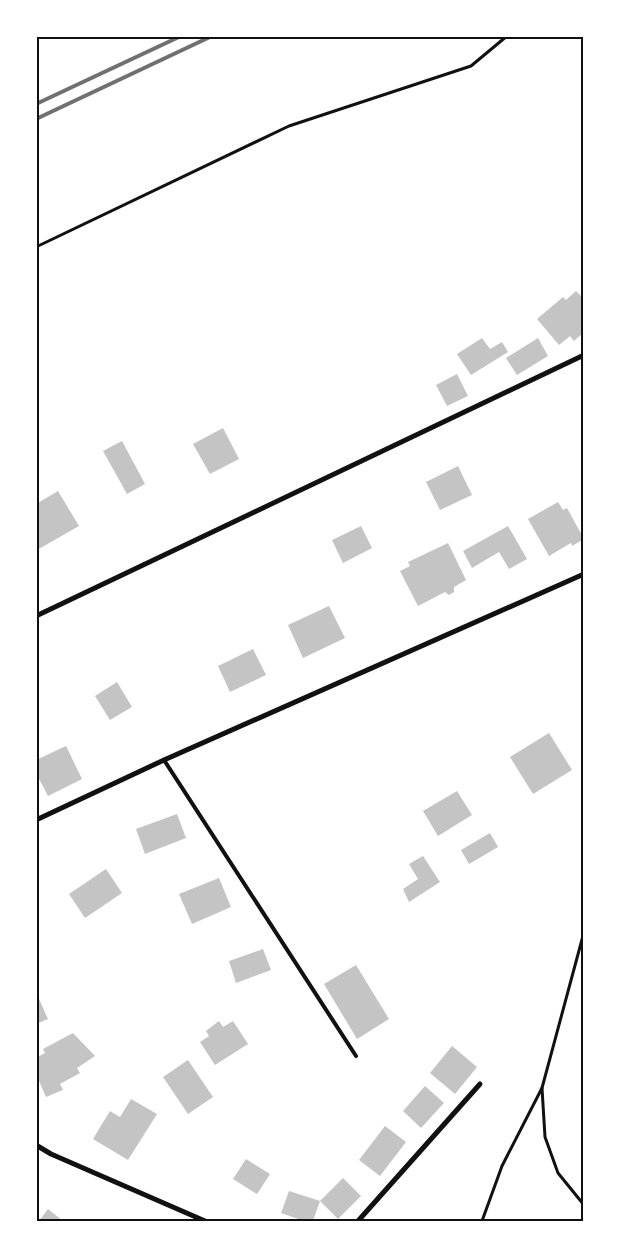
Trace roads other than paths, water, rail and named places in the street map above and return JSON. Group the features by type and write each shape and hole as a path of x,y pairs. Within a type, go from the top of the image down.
{"street":[{"path":"36,616 584,355"},
{"path":"36,820 164,760 584,574"},
{"path":"358,1221 480,1084"},
{"path":"36,1145 51,1154 205,1221"}],"lane":[{"path":"164,760 356,1056"}],"railway":[{"path":"36,104 181,36"},
{"path":"36,119 212,36"}]}
